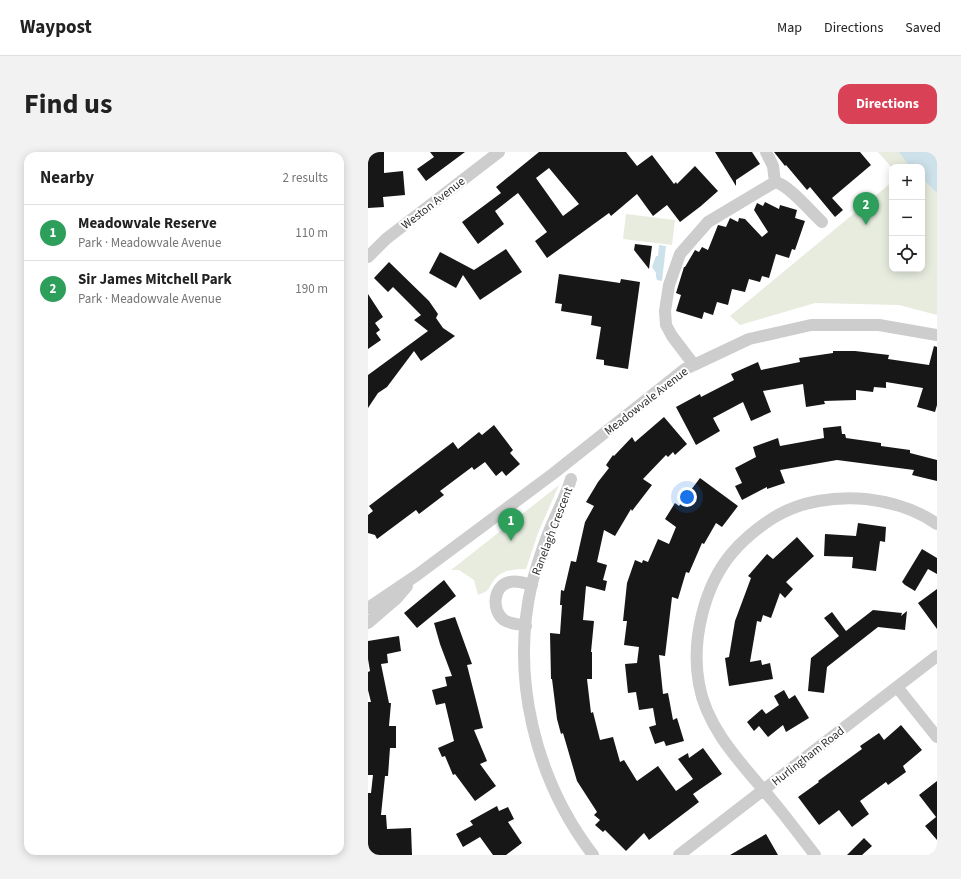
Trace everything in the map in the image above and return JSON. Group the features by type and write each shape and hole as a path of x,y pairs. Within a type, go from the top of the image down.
{"street":[{"name":"Weston Avenue","path":"368,257 386,239 499,152"},
{"path":"766,152 773,166 775,182"},
{"path":"694,365 672,336 666,325 665,311 669,285 680,254 708,222 775,182 780,183 787,188 822,222"},
{"name":"Meadowvale Avenue","path":"368,608 417,575 554,473 685,370 694,365 749,339 812,325 879,325 937,335"},
{"name":"Ranelagh Crescent","path":"571,479 547,536 532,585 526,626 524,665 526,690 536,742 544,767 562,808 581,839 593,855"},
{"path":"815,855 764,790 725,744 709,715 699,684 696,650 701,617 714,580 732,553 750,535 774,517 798,506 826,499 854,498 882,501 911,509 937,524"},
{"name":"Meadowvale Avenue","path":"368,623 396,599 417,575"},
{"path":"526,626 505,621 499,614 496,601 498,591 509,582 519,582 532,585"},
{"name":"Hurlingham Road","path":"679,855 937,656"},
{"path":"897,687 937,737"}],"shaded area":[{"path":"878,152 937,152 937,315 899,305 815,303 740,325 730,316 889,184 889,272 925,272 925,164 889,165"},
{"path":"626,214 675,220 672,245 623,239"},
{"path":"559,485 538,533 526,569 504,572 494,580 487,591 478,595 474,580 459,570 451,570"}],"water":[{"path":"899,152 937,152 937,193 925,181 925,164 908,164"},
{"path":"659,245 666,246 662,281 657,280 656,273 652,267 656,256 658,256"}],"building":[{"path":"368,152 384,152 384,173 403,171 405,195 383,197 384,207 368,208"},
{"path":"430,152 465,152 426,181 417,169 434,157"},
{"path":"539,152 626,152 637,166 652,155 674,184 676,182 677,184 695,166 718,191 680,222 667,205 653,216 637,194 611,216 609,213 547,258 535,241 547,232 518,193 495,211 504,224 478,244 462,222 501,193 496,187","holes":["549,168 579,204 563,216 536,178"]},
{"path":"715,152 752,152 760,164 736,180 736,186"},
{"path":"774,152 860,152 871,165 832,198 843,210 835,217 810,187 807,190"},
{"path":"765,202 779,209 780,205 797,210 795,218 805,221 795,250 792,249 789,258 776,254 769,278 762,276 760,282 749,279 745,292 732,289 728,305 717,302 713,315 704,312 702,319 676,311 681,295 676,293 684,267 695,250 699,252 702,247 708,250 718,225 726,227 730,218 738,222 739,218 745,219 762,237 768,232 754,210 757,203 763,206"},
{"path":"635,244 652,246 649,269 634,250"},
{"path":"506,249 522,272 480,300 463,275 456,288 429,273 440,252 474,270"},
{"path":"389,262 429,301 438,314 436,318 443,328 455,336 421,361 414,351 387,387 378,393 368,408 368,375 428,331 414,320 421,315 393,287 388,292 374,278"},
{"path":"559,274 620,283 621,279 640,282 628,369 604,365 604,360 596,359 601,327 591,325 592,316 561,311 562,304 555,303"},
{"path":"368,294 383,317 375,323 380,330 376,333 381,340 368,349"},
{"path":"934,346 937,347 937,405 935,412 917,407 923,388 886,382 886,388 874,387 873,392 856,390 856,400 824,401 825,404 806,407 803,384 763,391 771,412 751,421 743,402 713,418 720,431 696,445 676,407 700,394 701,397 734,380 731,374 758,362 761,370 800,362 799,358 833,353 833,351 855,351 889,355 888,359 929,365"},
{"path":"664,417 687,444 675,455 673,452 668,457 666,455 643,479 652,485 632,511 631,509 615,536 604,530 597,562 607,565 603,580 607,581 605,591 586,586 583,620 594,621 591,652 592,679 587,679 591,713 593,712 600,740 613,737 620,762 624,760 637,781 658,766 676,791 693,779 678,759 688,753 689,758 703,748 722,774 693,794 699,802 649,840 644,833 626,851 605,830 603,832 595,825 600,820 594,815 597,812 577,781 563,733 561,734 557,719 551,679 550,633 560,634 562,605 560,605 561,590 564,591 571,561 576,562 585,522 594,506 586,502 598,482 609,468 606,465 613,455 614,456 632,437 635,442"},
{"path":"494,425 513,450 510,453 520,464 506,476 502,471 496,476 485,462 474,470 472,467 440,491 444,495 419,514 416,510 377,539 375,535 368,533 368,515 373,511 369,506 453,442 458,449 479,432 482,435"},
{"path":"841,426 842,434 845,434 846,438 881,443 881,446 910,450 910,453 937,460 937,481 912,475 914,470 837,460 780,470 785,483 767,489 767,487 742,500 735,486 742,483 735,468 756,457 753,447 778,438 780,446 824,438 823,428"},
{"path":"700,478 738,506 722,527 716,523 704,544 702,543 689,573 686,572 678,599 672,597 665,656 659,655 663,694 668,693 673,720 677,718 684,741 666,746 664,741 655,744 649,727 656,725 653,708 639,710 636,692 628,693 625,664 637,663 639,647 624,645 627,621 623,621 627,583 635,560 642,563 643,560 648,562 658,539 669,544 676,527 665,519 675,503 679,506"},
{"path":"858,523 886,527 885,542 880,541 876,571 852,568 853,557 824,556 825,534 856,536"},
{"path":"797,537 814,556 786,582 793,589 785,598 780,593 771,618 763,615 761,622 757,621 750,662 761,660 762,665 770,663 773,679 729,686 725,658 729,657 735,621 751,578 748,576 767,554 773,559"},
{"path":"922,549 937,558 937,574 928,569 915,591 902,582"},
{"path":"444,580 456,596 417,628 404,613"},
{"path":"937,589 937,629 918,603"},
{"path":"873,610 902,613 901,616 907,611 905,630 878,627 827,667 824,693 808,691 811,658 839,636 824,618 832,612 846,631"},
{"path":"455,617 472,664 467,665 483,728 474,730 487,761 480,764 496,786 475,801 455,774 453,775 445,756 442,757 438,748 454,741 445,703 436,705 432,690 447,686 445,677 452,676 434,623"},
{"path":"399,636 401,651 387,654 388,663 381,664 389,703 391,703 389,726 396,726 396,748 390,748 388,776 385,776 381,815 386,815 387,829 411,828 412,855 368,855 368,793 371,793 373,775 368,775 368,702 371,702 368,690 368,672 370,671 368,641"},
{"path":"784,690 789,699 795,695 809,718 786,732 783,725 768,737 759,726 754,731 747,722 762,709 766,714 779,705 774,696"},
{"path":"901,725 922,750 903,766 906,772 888,785 886,782 860,801 869,814 852,827 839,810 819,825 798,797 862,749 860,746 879,733 884,740"},
{"path":"937,781 937,840 925,826 936,817 919,795"},
{"path":"497,806 499,811 508,807 514,819 508,822 522,843 506,855 493,855 480,837 463,847 456,834 473,825 470,821"},
{"path":"766,834 778,855 730,855"},
{"path":"864,838 872,846 862,855 847,855"}],"place":[{"name":"Sir James Mitchell Park","path":"866,225"},
{"name":"Meadowvale Reserve","path":"511,541"}]}
